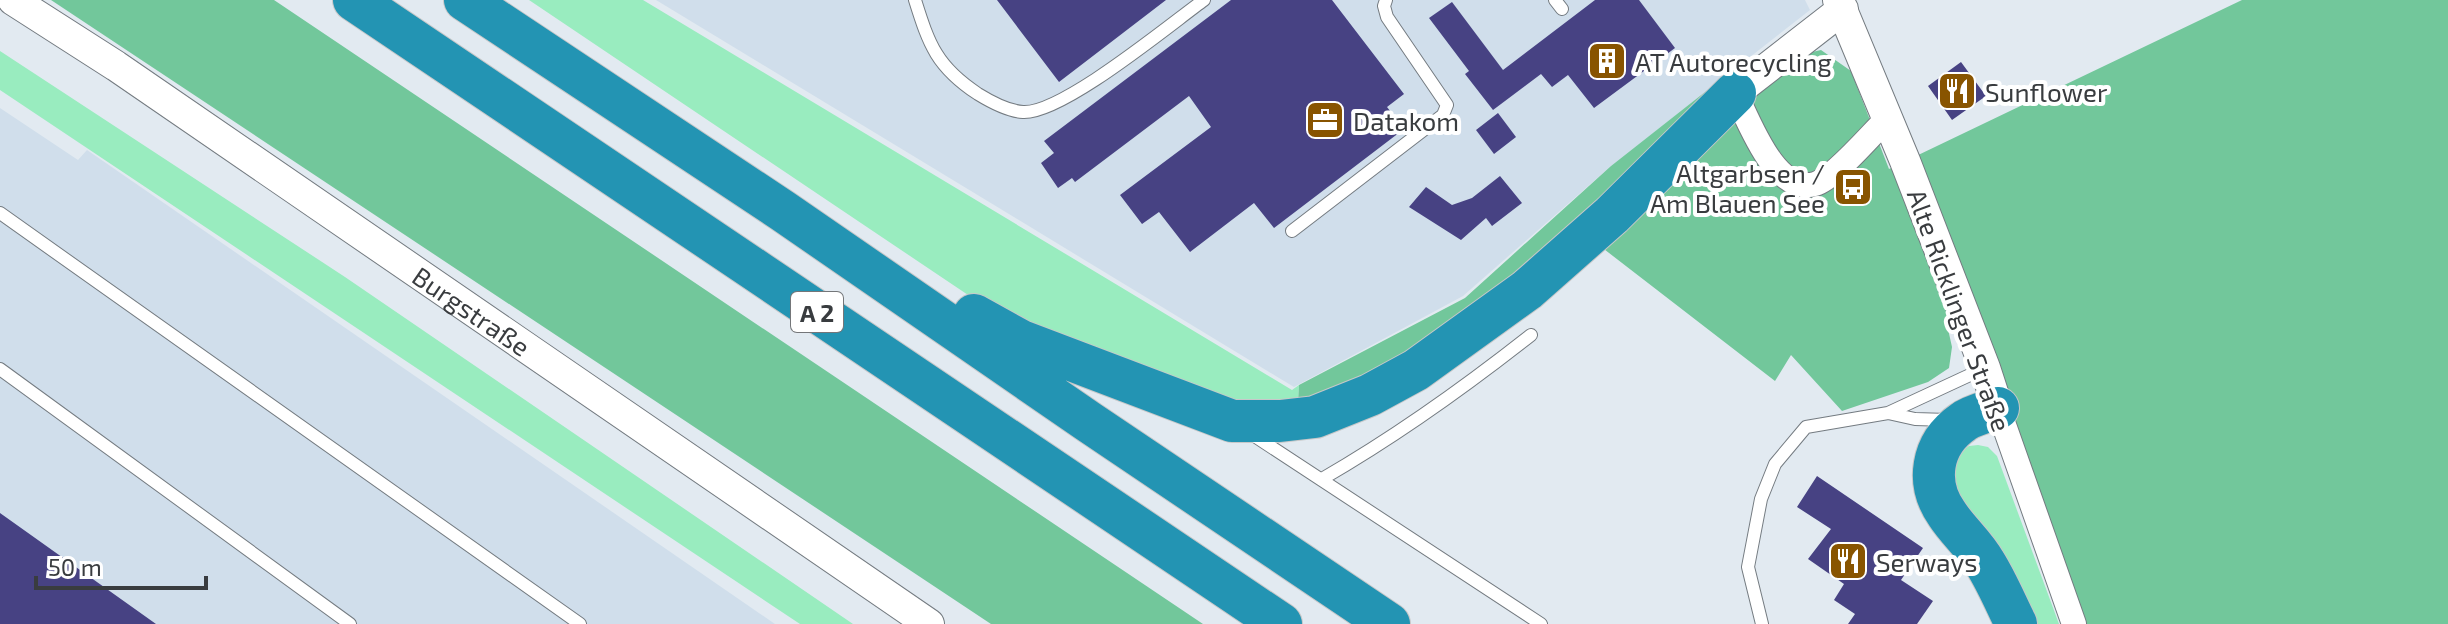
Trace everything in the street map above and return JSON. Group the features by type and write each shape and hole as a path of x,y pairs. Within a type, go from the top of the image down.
{"highway":[{"name":"A 2","path":"354,0 1281,624"},
{"name":"A 2","path":"465,0 783,211 1389,624"},
{"path":"783,211 1021,341 1232,421 1315,417 1370,395 1416,370 1527,290 1612,215 1735,93"},
{"path":"1981,414 1947,436 1938,451 1933,484 1945,512 1985,561 2016,624"}],"street":[{"name":"Burgstraße","path":"13,0 116,66 929,624"},
{"path":"1841,5 1735,93 1758,141 1777,171 1789,181 1813,185 1840,166 1888,118"},
{"name":"Alte Ricklinger Straße","path":"1841,5 1985,368 1981,414 2074,624"}],"lane":[{"path":"915,0 928,41 942,63 965,85 994,104 1023,112 1058,103 1204,0"},
{"path":"1292,231 1443,115 1447,105 1387,17 1386,0"},
{"path":"0,213 580,624"},
{"path":"1322,479 1476,378 1531,335"},
{"path":"1762,624 1748,567 1761,499 1775,464 1806,427 1888,413 1985,368"},
{"path":"0,369 350,624"},
{"path":"1888,413 1915,419 1981,414"},
{"path":"1232,421 1541,624"}],"shaded area":[{"path":"656,0 1805,0 1810,10 1611,166 1463,296 1294,387"},
{"path":"0,108 78,160 87,150 775,624 0,624"}],"green space":[{"path":"51,0 274,0 1203,624 991,624"},
{"path":"529,0 643,0 1292,390 1299,385 1298,403 1237,404 980,303"},
{"path":"2242,0 2448,0 2448,624 2085,624 1972,306 1946,320 1952,347 1949,368 1928,382 1842,411 1791,355 1775,381 1600,246 1366,380 1298,403 1299,385 1465,298 1611,166 1733,70 1821,50 1851,71 1889,169"},
{"path":"0,51 345,277 853,624 800,624 0,90"},
{"path":"1969,446 1988,447 1997,456 2059,624 2031,624 1952,494 1954,461"}],"building":[{"path":"997,0 1166,0 1059,82"},
{"path":"1231,0 1332,0 1404,94 1387,107 1404,129 1274,228 1254,203 1190,252 1159,212 1142,224 1120,195 1211,127 1189,96 1075,182 1072,178 1058,188 1041,163 1054,153 1044,141"},
{"name":"AT Autorecycling","path":"1595,0 1639,0 1675,48 1594,108 1568,75 1552,87 1541,74 1493,110 1465,74 1469,71 1429,18 1452,2 1503,70"},
{"name":"Sunflower","path":"1961,62 1986,96 1952,120 1928,86"},
{"path":"1498,113 1516,137 1494,154 1476,130"},
{"path":"1500,176 1522,203 1492,226 1486,218 1461,240 1409,207 1426,187 1452,205 1472,198"},
{"path":"1817,476 1923,548 1901,580 1933,601 1917,624 1848,624 1855,614 1834,600 1844,584 1808,559 1831,529 1797,507"},
{"path":"0,513 156,624 0,624"}],"place":[{"name":"AT Autorecycling","path":"1607,61"},
{"name":"Sunflower","path":"1957,91"},
{"name":"Datakom","path":"1325,120"},
{"name":"Altgarbsen / Am Blauen See","path":"1853,187"},
{"name":"Serways","path":"1848,561"}]}
